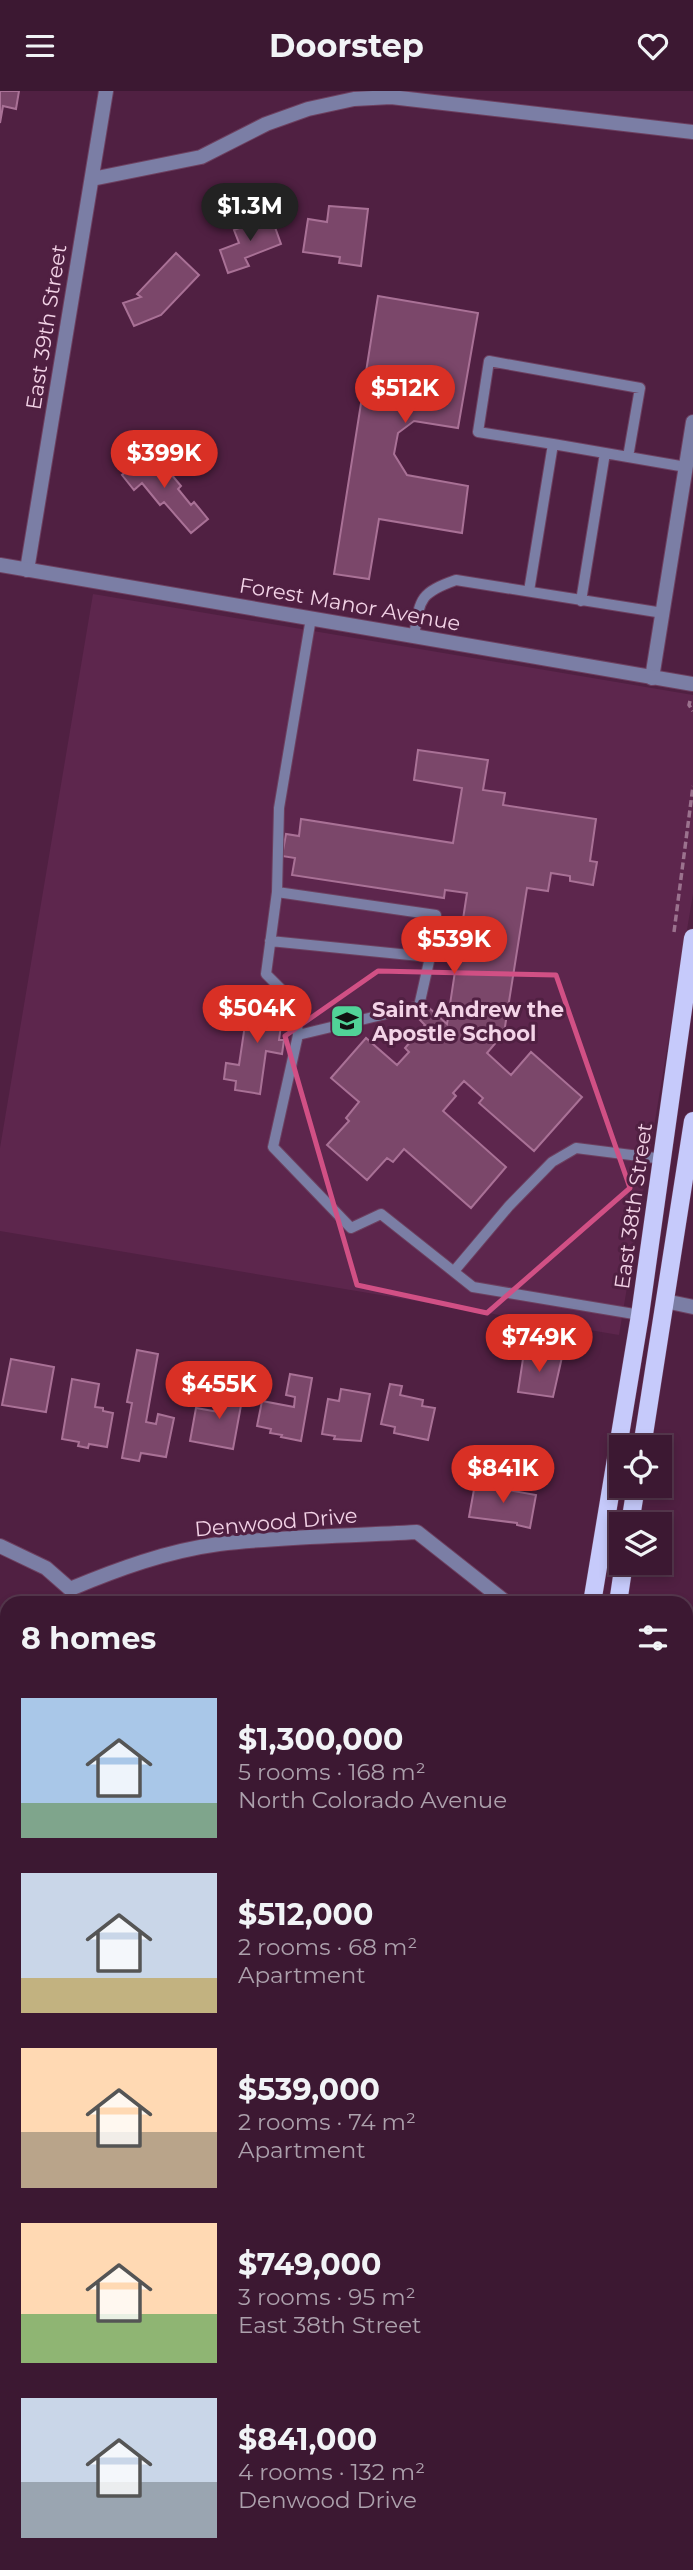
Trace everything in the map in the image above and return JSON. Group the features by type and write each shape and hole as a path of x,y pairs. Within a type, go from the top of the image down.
{"main road":[{"name":"East 38th Street","path":"593,1596 640,1315 693,938"},
{"path":"644,1435 693,1121"},
{"path":"619,1596 622,1575"}],"street":[{"name":"East 39th Street","path":"27,570 106,91"},
{"path":"92,179 201,157 286,116 331,103 366,98 391,97 693,132"},
{"path":"652,678 693,422"},
{"name":"Forest Manor Avenue","path":"0,565 693,684"},
{"path":"665,1301 693,1307"},
{"name":"Denwood Drive","path":"0,1546 46,1568 70,1596 112,1572 150,1559 219,1544 417,1532 499,1596"}],"lane":[{"path":"628,457 640,387 489,361 478,432 686,467"},
{"path":"529,590 554,444"},
{"path":"581,601 605,453"},
{"path":"414,636 420,604 430,590 456,580 663,613"},
{"path":"311,618 279,808 277,892 266,974 295,1003 298,1035 273,1147 351,1228 381,1214 455,1270 473,1287 640,1315"},
{"path":"277,892 436,915 419,1006 298,1035"},
{"path":"270,941 430,957"},
{"path":"455,1270 517,1197 552,1162 576,1148 663,1159"}],"highlighted area":[{"path":"378,971 556,975 630,1188 487,1313 357,1285 285,1036"}],"shaded area":[{"name":"Saint Andrew the Apostle School","path":"93,594 693,695 693,894 619,1335 0,1231 0,1148"}],"building":[{"path":"0,91 19,91 16,109 3,106 0,123"},
{"path":"329,206 368,209 361,266 339,263 340,257 303,252 308,219 327,222"},
{"path":"271,216 281,244 245,258 249,266 228,273 220,250 239,243 234,230"},
{"path":"176,253 199,275 161,315 134,326 123,303 141,297 137,294"},
{"path":"378,296 478,313 458,428 414,421 398,433 394,454 407,475 468,486 462,533 379,519 369,579 334,574"},
{"path":"151,450 181,486 178,489 191,505 194,502 208,519 191,533 164,502 160,505 142,483 134,490 122,475"},
{"path":"418,750 488,760 483,790 505,793 503,805 596,819 590,861 597,862 593,885 570,881 570,876 551,873 548,891 527,888 504,1033 487,1053 511,1075 531,1052 582,1097 534,1151 479,1103 483,1098 464,1081 453,1093 456,1096 443,1111 506,1167 471,1208 404,1149 393,1162 387,1158 367,1180 327,1145 349,1121 346,1118 359,1102 331,1078 366,1038 397,1065 409,1052 405,1048 425,1025 418,1018 428,1007 447,1024 467,893 445,890 444,898 292,875 295,858 282,856 286,834 299,836 301,819 453,843 462,788 414,780"},
{"path":"249,998 284,1003 279,1040 284,1040 282,1054 266,1051 260,1094 235,1090 236,1081 224,1079 226,1063 239,1065"},
{"path":"137,1350 158,1354 146,1422 156,1424 158,1414 174,1418 166,1457 141,1453 139,1461 122,1458 132,1403 127,1402"},
{"path":"524,1352 562,1357 553,1397 518,1392"},
{"path":"11,1359 54,1367 46,1412 2,1405"},
{"path":"290,1374 312,1378 301,1441 281,1437 282,1435 270,1433 271,1429 257,1426 262,1401 294,1407 295,1397 286,1395"},
{"path":"72,1379 99,1384 95,1407 113,1413 107,1447 89,1444 88,1448 78,1446 79,1442 62,1439"},
{"path":"390,1384 402,1386 400,1395 423,1400 422,1406 435,1408 428,1440 394,1433 395,1427 381,1424"},
{"path":"224,1385 244,1389 233,1449 190,1441 196,1408 219,1412"},
{"path":"341,1389 370,1394 361,1441 334,1439 335,1436 322,1434 328,1399 339,1401"},
{"path":"475,1484 536,1495 530,1528 517,1523 469,1517"}],"place":[{"name":"Saint Andrew the Apostle School","path":"347,1021"}]}
